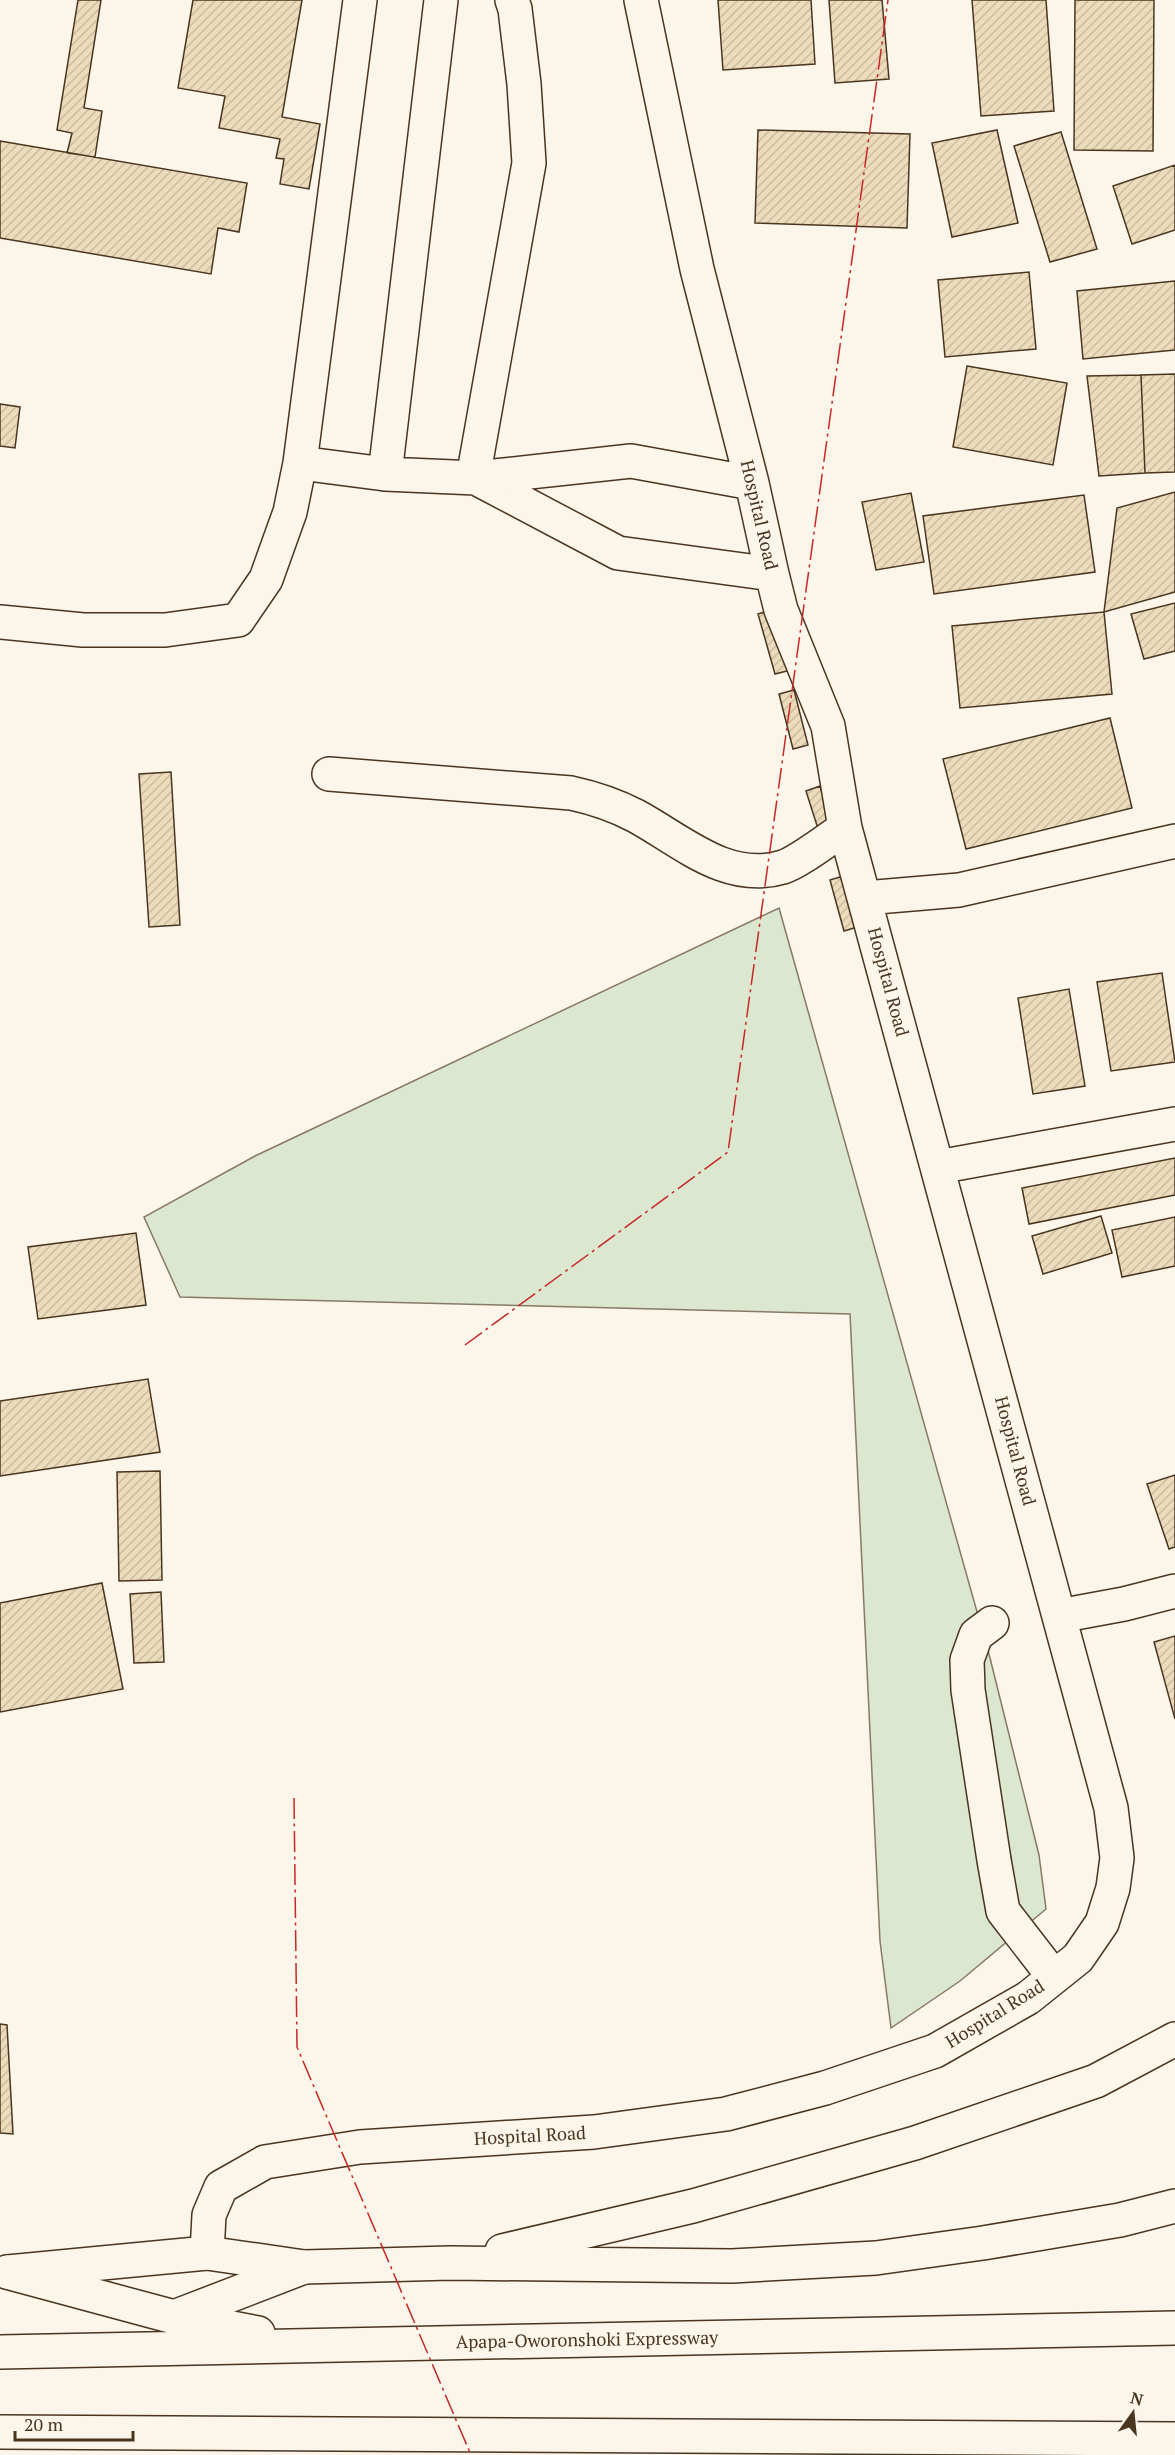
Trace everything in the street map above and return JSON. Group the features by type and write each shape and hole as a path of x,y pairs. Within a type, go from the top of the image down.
{"main road":[{"path":"0,622 83,630 165,630 238,620 266,579 290,512 300,463 360,0"},
{"path":"385,474 441,0"},
{"path":"475,478 529,164 524,84 512,0"},
{"name":"Hospital Road","path":"207,2253 209,2215 221,2187 266,2162 360,2147 594,2133 726,2114 825,2088 935,2051 1028,1998 1078,1958 1102,1923 1113,1888 1117,1858 1111,1808 845,828 828,726 781,610 752,483 697,269 640,0"},
{"path":"300,463 385,474 475,478 631,461 752,483"},
{"path":"475,478 618,553 772,574"},
{"path":"329,774 579,795 619,808 696,852 739,871 763,871 785,866 845,828"},
{"path":"865,898 959,890 1175,842"},
{"path":"938,1167 1175,1124"},
{"path":"1059,1616 1124,1604 1175,1591"},
{"path":"992,1623 976,1635 967,1660 968,1690 994,1860 1003,1911 1054,1977"},
{"path":"450,2263 693,2206 915,2143 1096,2081 1175,2039"},
{"path":"3,2272 207,2253 304,2267 450,2263 732,2266 876,2258 1120,2220 1175,2206"},
{"path":"11,2352 174,2317 304,2267"},
{"path":"3,2272 174,2317 322,2346"},
{"name":"Apapa-Oworonshoki Expressway","path":"11,2352 1175,2328"},
{"path":"0,2432 1175,2439"},
{"path":"182,2455 305,2435"},
{"path":"0,2444 72,2455"}],"green space":[{"path":"779,908 990,1658 1039,1855 1046,1909 960,1981 891,2028 880,1941 850,1314 180,1297 144,1217 255,1156"}],"building":[{"path":"78,0 101,0 84,108 102,111 95,157 67,153 72,133 57,130"},
{"path":"193,0 302,0 282,117 320,124 309,189 280,184 284,159 276,158 280,139 219,128 225,96 178,88"},
{"path":"718,0 811,0 815,64 723,70"},
{"path":"829,0 882,0 889,79 835,83"},
{"path":"972,0 1046,0 1054,111 981,116"},
{"path":"1075,0 1154,0 1153,151 1074,150"},
{"path":"758,130 910,134 907,228 755,223"},
{"path":"997,130 1018,223 952,237 932,143"},
{"path":"1061,132 1097,249 1050,262 1014,146"},
{"path":"0,141 247,183 239,232 218,228 211,274 0,238"},
{"path":"1175,165 1175,230 1132,244 1113,186"},
{"path":"1029,272 1036,349 945,357 938,280"},
{"path":"1175,281 1175,350 1083,359 1077,291"},
{"path":"967,366 1067,383 1053,465 953,447"},
{"path":"1175,374 1175,472 1145,473 1141,375"},
{"path":"1141,375 1145,473 1099,476 1087,376"},
{"path":"0,404 20,407 15,448 0,446"},
{"path":"1175,492 1175,592 1104,612 1117,508"},
{"path":"911,493 924,562 876,570 862,502"},
{"path":"1084,495 1095,572 934,594 923,516"},
{"path":"1175,603 1175,651 1144,659 1131,614"},
{"path":"774,609 791,670 775,674 758,614"},
{"path":"1104,612 1112,694 960,708 952,626"},
{"path":"794,690 808,745 793,749 779,694"},
{"path":"1110,718 1132,808 966,849 943,759"},
{"path":"171,772 180,925 149,927 139,774"},
{"path":"820,786 834,831 820,835 806,791"},
{"path":"850,874 864,925 844,931 830,880"},
{"path":"1162,973 1175,1062 1111,1071 1097,982"},
{"path":"1069,989 1085,1086 1033,1094 1018,998"},
{"path":"1175,1158 1175,1195 1029,1224 1022,1188"},
{"path":"1101,1216 1112,1253 1043,1274 1032,1236"},
{"path":"1175,1217 1175,1266 1122,1277 1112,1230"},
{"path":"136,1233 146,1305 38,1319 28,1247"},
{"path":"148,1379 160,1452 0,1476 0,1401"},
{"path":"160,1471 162,1580 119,1581 117,1472"},
{"path":"1175,1475 1175,1547 1169,1549 1147,1484"},
{"path":"102,1583 123,1689 0,1712 0,1603"},
{"path":"161,1592 164,1662 134,1663 130,1594"},
{"path":"1175,1636 1175,1719 1154,1642"},
{"path":"0,2024 7,2025 13,2134 0,2133"}],"power":[{"path":"465,1345 728,1152 888,0"},
{"path":"294,1798 297,2047 471,2455"}]}
